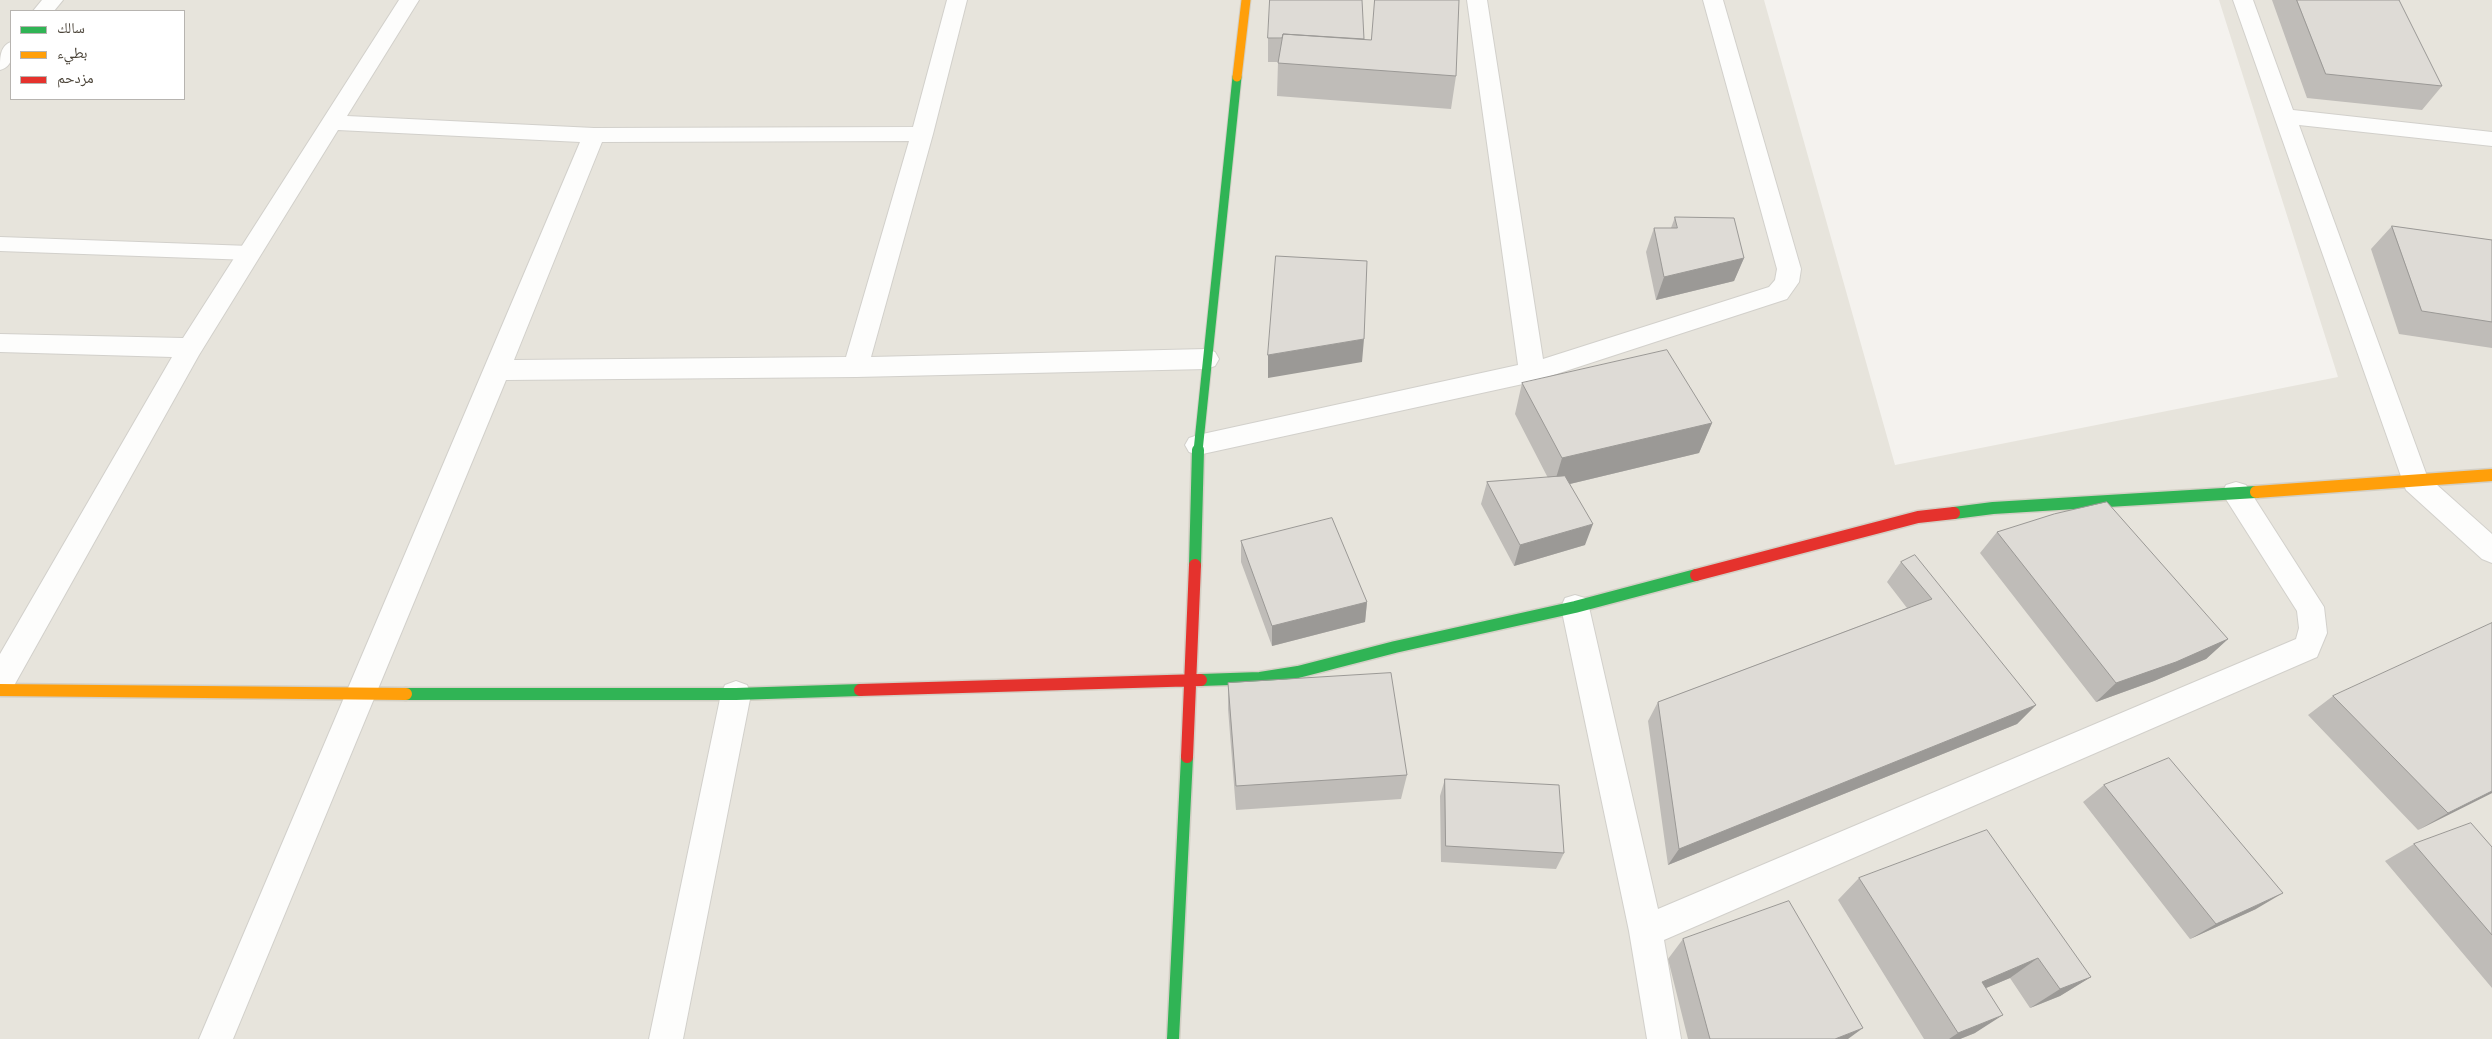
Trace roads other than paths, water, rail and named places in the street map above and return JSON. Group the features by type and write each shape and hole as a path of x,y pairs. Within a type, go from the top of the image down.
{"street":[{"path":"44,10 53,0"},
{"path":"0,682 190,348 409,0"},
{"path":"856,367 922,134 957,0"},
{"path":"1173,1039 1174,972 1192,679 1198,445 1246,0"},
{"path":"1477,0 1532,372"},
{"path":"1198,445 1532,372 1778,293 1787,282 1788,269 1713,0"},
{"path":"2243,0 2416,482 2492,551"},
{"path":"0,63 10,50"},
{"path":"2285,116 2492,139"},
{"path":"333,123 594,135 922,134"},
{"path":"216,1039 360,694 499,370 594,135"},
{"path":"0,343 190,348"},
{"path":"499,370 856,367 1206,359"},
{"path":"0,690 360,694 736,694 1260,678 1298,672 1395,647 1575,607 1918,517 1993,508 2416,482 2492,475"},
{"path":"1646,931 2307,648 2313,636 2314,622 2310,607 2236,493"},
{"path":"1575,607 1646,931 1664,1039"},
{"path":"666,1039 736,694"}],"lane":[{"path":"0,244 250,253"}]}
